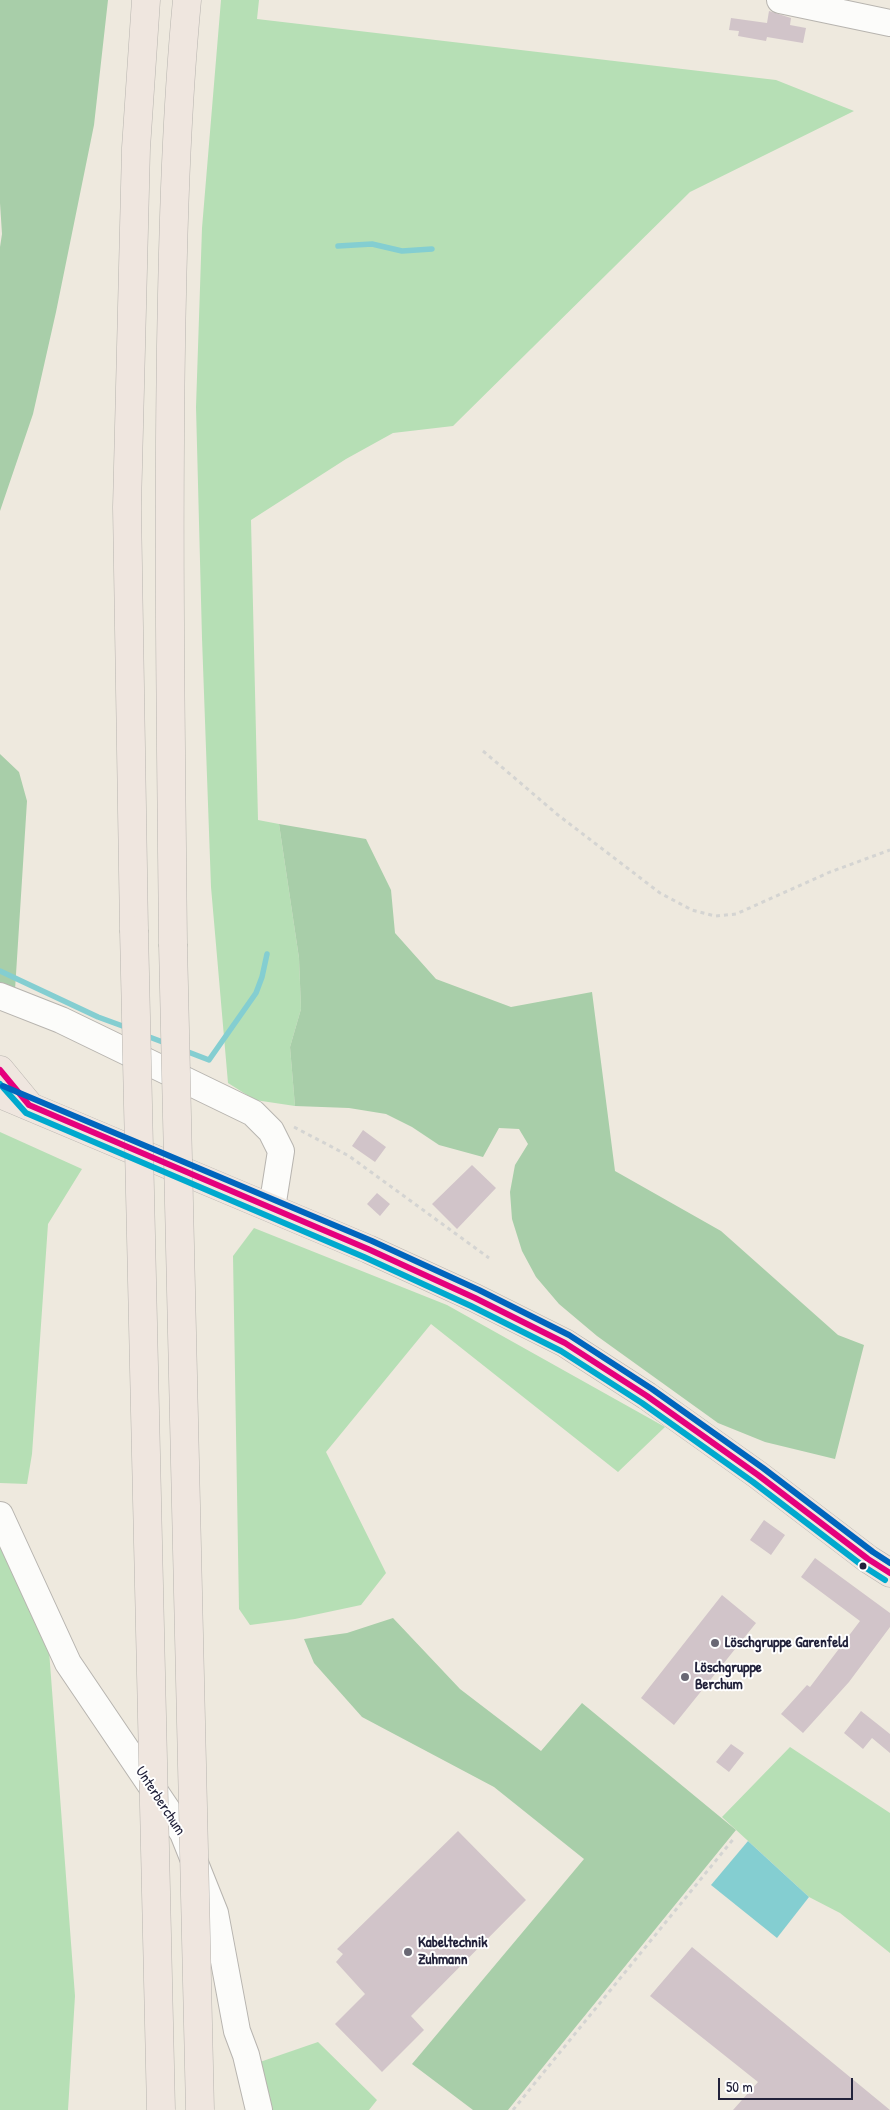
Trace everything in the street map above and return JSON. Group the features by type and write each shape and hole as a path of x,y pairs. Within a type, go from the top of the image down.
{"main road":[{"path":"146,0 136,148 128,508 134,930 161,2110"},
{"path":"187,0 179,85 174,176 169,482 173,944 200,2110"},
{"path":"0,1070 28,1105"},
{"path":"0,1094 272,1208 475,1298 564,1343 668,1411 890,1573"}],"street":[{"path":"780,0 890,23"},
{"path":"0,996 61,1020 253,1113 271,1131 280,1151 272,1208"},
{"name":"Unterberchum","path":"0,1515 68,1663 182,1833 215,1913 237,2031 246,2055 259,2110"}],"path":[{"path":"483,751 558,815 660,893 692,910 715,916 736,914 830,872 890,850"},
{"path":"315,1137 349,1156 489,1258"},
{"path":"513,2110 735,1838"}],"green space":[{"path":"0,0 108,0 94,125 56,312 33,414 0,511 0,247 2,234 0,203"},
{"path":"221,0 259,0 257,19 776,80 854,111 690,192 453,426 393,433 346,459 251,520 258,820 279,824 299,958 301,1009 290,1047 295,1106 255,1100 228,1083 211,887 196,407 202,228"},
{"path":"0,754 19,772 27,801 15,990 0,984"},
{"path":"279,824 366,839 391,890 395,933 436,979 511,1007 592,992 615,1171 721,1231 838,1335 864,1345 835,1459 765,1442 718,1423 597,1336 559,1304 536,1277 522,1251 512,1219 510,1192 515,1165 528,1144 519,1129 499,1128 483,1157 439,1145 412,1127 386,1114 349,1108 295,1106 290,1047 301,1009 299,958"},
{"path":"0,1132 82,1169 48,1224 32,1454 27,1484 0,1483"},
{"path":"254,1228 447,1305 665,1427 618,1472 431,1324 326,1452 386,1573 361,1605 295,1619 250,1625 239,1609 233,1256"},
{"path":"0,1538 48,1637 75,1996 68,2110 0,2110"},
{"path":"393,1618 460,1689 541,1751 582,1703 736,1830 508,2110 473,2110 412,2064 584,1859 494,1787 362,1717 314,1663 304,1639 347,1633"},
{"path":"790,1747 890,1813 890,1953 840,1913 809,1897 722,1817"},
{"path":"318,2042 377,2100 369,2110 269,2110 257,2063"}],"water":[{"path":"748,1841 809,1897 777,1938 711,1885"}],"building":[{"path":"769,11 791,18 790,25 806,28 803,43 767,37 766,41 738,36 739,31 729,30 731,18 767,23"},
{"path":"363,1130 386,1147 375,1162 352,1146"},
{"path":"472,1165 496,1188 457,1229 432,1204"},
{"path":"377,1193 390,1204 380,1216 367,1204"},
{"path":"764,1520 785,1535 771,1555 750,1540"},
{"path":"815,1558 890,1613 890,1627 849,1682 803,1733 781,1714 807,1685 810,1687 860,1621 801,1577"},
{"path":"722,1595 756,1623 674,1725 641,1698"},
{"path":"861,1711 890,1734 890,1753 872,1738 863,1749 844,1733"},
{"path":"731,1744 744,1753 729,1772 716,1762"},
{"name":"Kabeltechnik Zuhmann","path":"458,1831 526,1900 411,2016 424,2030 382,2072 335,2024 365,1994 336,1962 343,1954 337,1949"},
{"path":"692,1947 890,2110 733,2110 758,2082 650,1996"}],"waterway":[{"path":"338,246 372,244 402,251 432,249"},
{"path":"183,1050 209,1060 256,993 267,954"},
{"path":"0,971 98,1017 128,1028"},
{"path":"144,1035 168,1044"}],"transit line":[{"path":"0,1070 29,1105 368,1249 475,1298 565,1343 647,1396 758,1475 868,1559 890,1573"},
{"path":"0,1084 26,1113 364,1257 471,1306 561,1351 642,1403 753,1482 863,1566 885,1580"},
{"path":"3,1086 372,1241 479,1290 569,1335 652,1389 763,1468 890,1563"}],"place":[{"name":"Löschgruppe Garenfeld","path":"715,1643"},
{"name":"Löschgruppe Berchum","path":"685,1677"},
{"name":"Kabeltechnik Zuhmann","path":"408,1952"}]}
